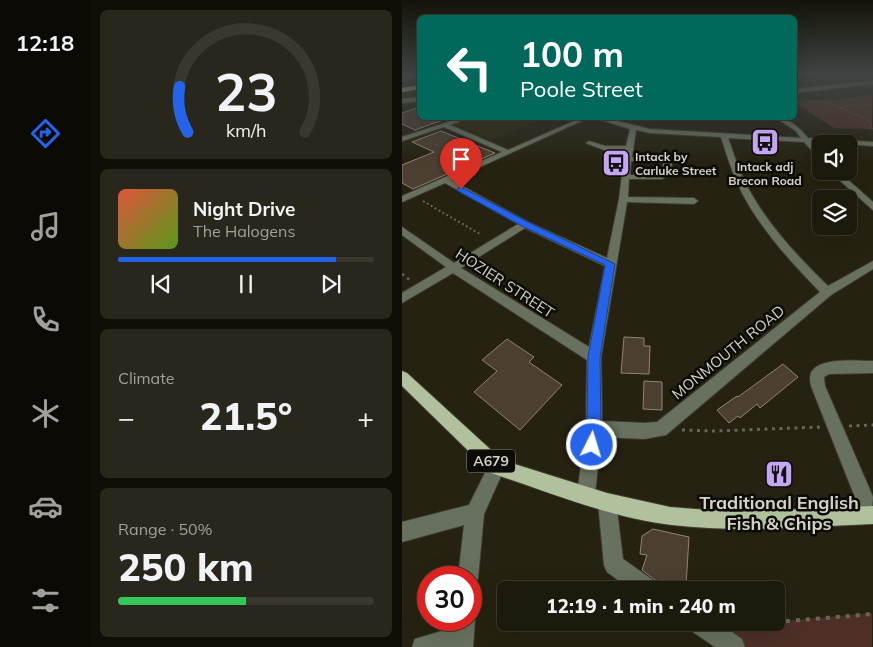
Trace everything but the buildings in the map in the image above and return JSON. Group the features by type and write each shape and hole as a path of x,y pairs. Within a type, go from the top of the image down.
{"main road":[{"name":"A679","path":"402,377 497,467 607,502 670,516 733,520 872,515"}],"street":[{"path":"402,140 460,120"},
{"path":"402,199 580,120"},
{"path":"607,120 634,128 724,136 872,144"},
{"path":"782,120 798,130 812,146"},
{"path":"444,125 508,152"},
{"path":"586,494 594,429 594,357 634,128"},
{"path":"724,136 743,186 769,226 802,267 827,292"},
{"path":"589,143 628,154 665,161 668,164 667,174 659,178 626,177"},
{"path":"445,180 525,224 610,264"},
{"path":"843,180 872,207"},
{"path":"402,188 413,194"},
{"path":"623,199 694,201"},
{"path":"402,299 525,224"},
{"name":"HOZIER STREET","path":"402,230 454,268 594,357"},
{"name":"MONMOUTH ROAD","path":"660,429 827,292 872,264"},
{"path":"872,367 827,368 817,374 818,386 872,515"},
{"path":"594,429 644,431 660,429"},
{"path":"469,566 475,513 497,467"},
{"path":"607,502 614,565 637,581"},
{"path":"402,532 475,513"},
{"path":"711,631 734,647"},
{"path":"423,647 463,634"}],"path":[{"path":"824,103 831,104 870,122 872,132"},
{"path":"839,108 856,104 872,104"},
{"path":"423,201 480,234"},
{"path":"660,429 716,431 872,425"},
{"path":"785,621 872,614"}],"shaded area":[{"path":"797,103 872,103 872,129 834,128"},
{"path":"464,120 541,120 492,140 451,124"},
{"path":"872,613 872,647 734,647 711,631 785,631 785,621"}],"place":[{"name":"Intack adj Brecon Road","path":"765,142"},
{"name":"Intack by Carluke Street","path":"616,163"},
{"name":"Traditional English Fish & Chips","path":"779,474"}],"route":[{"path":"461,189 525,224 610,264 594,357 594,429 592,445"}]}
